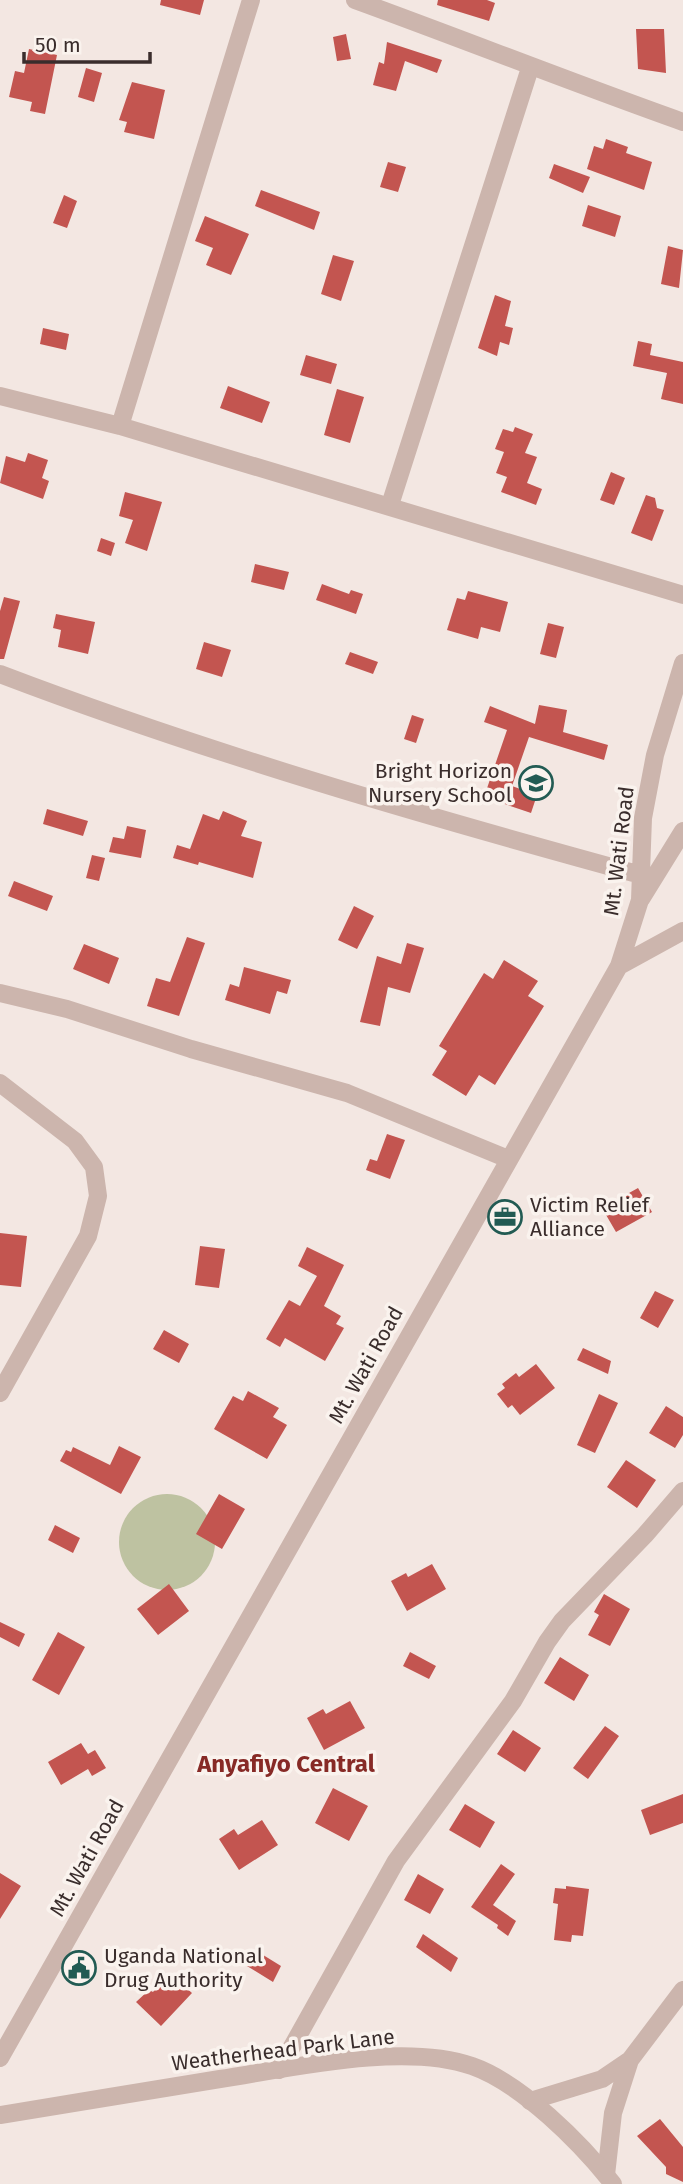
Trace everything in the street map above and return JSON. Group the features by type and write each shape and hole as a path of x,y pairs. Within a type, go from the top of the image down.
{"street":[{"path":"120,426 251,0"},
{"path":"355,0 459,38 530,68 683,122"},
{"path":"390,505 530,68"},
{"path":"0,396 120,426 683,595"},
{"name":"Mt. Wati Road","path":"0,2058 508,1159 620,966 640,900 645,805 656,755 683,663"},
{"path":"0,674 204,747 373,800 640,875"},
{"path":"640,900 683,831"},
{"path":"620,966 683,931"},
{"path":"0,993 67,1009 204,1053 347,1093 508,1159"},
{"path":"0,1083 75,1141 94,1167 98,1196 88,1236 0,1393"},
{"path":"279,2070 396,1861 513,1701 554,1631 683,1491"},
{"path":"530,2101 602,2080 630,2060 683,1990"},
{"name":"Weatherhead Park Lane","path":"0,2115 349,2060 414,2056 441,2059 491,2074 530,2101 610,2180"},
{"path":"610,2180 613,2112 630,2060"}],"green space":[{"path":"167,1494 185,1498 201,1508 211,1524 215,1542 211,1560 201,1576 185,1586 167,1590 149,1586 133,1576 123,1560 119,1542 123,1524 133,1508 149,1498"}],"building":[{"path":"161,0 204,0 200,15 160,5"},
{"path":"438,0 487,0 495,3 489,21 437,5"},
{"path":"636,29 664,29 666,73 638,69"},
{"path":"346,34 351,59 337,61 333,37"},
{"path":"387,42 442,60 437,73 405,61 396,91 373,85 379,62 384,64"},
{"path":"29,49 57,55 45,114 30,111 32,102 9,97 15,71 24,73"},
{"path":"86,68 102,73 94,102 78,97"},
{"path":"132,82 165,90 154,139 124,132 127,122 119,120"},
{"path":"606,139 628,147 626,153 652,162 644,190 587,169 594,146 603,149"},
{"path":"388,162 406,167 398,192 380,187"},
{"path":"554,164 590,177 583,193 549,178"},
{"path":"261,190 320,212 314,230 255,206"},
{"path":"64,195 77,201 67,228 53,223"},
{"path":"588,205 621,216 615,237 582,226"},
{"path":"205,216 249,234 231,275 206,265 213,248 195,241"},
{"path":"668,246 683,250 679,288 661,284"},
{"path":"333,255 354,261 341,301 321,294"},
{"path":"495,295 511,301 505,326 513,328 509,345 500,342 497,356 478,348"},
{"path":"43,328 69,334 66,350 40,344"},
{"path":"638,341 652,344 650,355 683,362 683,404 661,399 667,373 633,366"},
{"path":"306,355 337,364 331,384 300,375"},
{"path":"228,386 270,402 262,423 220,408"},
{"path":"337,389 364,397 350,443 324,435"},
{"path":"515,427 533,434 525,453 537,457 527,483 542,489 536,505 501,492 507,477 496,473 504,452 495,449 503,429 513,432"},
{"path":"28,453 48,460 42,478 49,481 43,499 0,483 6,456 25,462"},
{"path":"611,472 625,478 614,505 600,500"},
{"path":"125,492 162,502 147,551 125,543 133,520 119,516"},
{"path":"646,495 655,498 657,508 664,510 652,541 631,533"},
{"path":"101,538 115,543 111,556 97,551"},
{"path":"255,564 289,572 284,590 251,582"},
{"path":"322,584 349,594 351,590 363,594 356,614 316,600"},
{"path":"468,591 508,602 500,632 481,627 478,639 447,630 457,598 465,600"},
{"path":"4,597 20,601 4,659 0,659 0,611"},
{"path":"56,614 95,622 88,654 58,647 61,630 53,628"},
{"path":"548,623 564,627 556,658 540,654"},
{"path":"204,642 231,650 222,677 196,669"},
{"path":"350,652 378,662 373,674 345,664"},
{"path":"539,705 567,710 563,732 608,745 604,760 529,737 512,786 537,795 531,813 484,797 507,730 484,722 490,706 535,724"},
{"path":"412,715 424,719 416,743 404,739"},
{"path":"47,809 88,821 83,836 43,824"},
{"path":"223,811 247,821 241,836 262,842 253,878 199,862 198,865 173,858 177,845 190,849 203,814 219,820"},
{"path":"127,826 146,830 141,858 109,852 113,837 124,839"},
{"path":"92,855 105,858 99,881 86,878"},
{"path":"14,881 53,896 47,911 8,896"},
{"path":"354,906 374,916 357,949 338,940"},
{"path":"187,937 205,943 179,1016 147,1006 156,978 170,982"},
{"path":"407,943 424,948 410,993 388,987 380,1026 360,1022 377,956 401,964"},
{"path":"84,944 119,958 109,984 73,969"},
{"path":"504,960 538,981 528,996 544,1006 495,1085 479,1075 466,1096 432,1075 447,1051 439,1046 484,973 493,979"},
{"path":"244,967 291,980 287,994 277,991 270,1014 225,1000 230,984 239,987"},
{"path":"387,1134 405,1140 390,1179 366,1170 370,1159 377,1161"},
{"path":"638,1188 652,1212 616,1232 602,1208"},
{"path":"0,1233 27,1236 21,1287 0,1285"},
{"path":"200,1246 225,1249 219,1288 195,1285"},
{"path":"307,1247 344,1265 324,1306 341,1316 336,1324 344,1328 325,1361 285,1338 280,1347 266,1339 289,1300 300,1306 317,1276 298,1266"},
{"path":"655,1291 674,1300 658,1328 640,1318"},
{"path":"164,1330 189,1344 179,1363 153,1349"},
{"path":"583,1348 611,1361 608,1374 577,1360"},
{"path":"536,1364 555,1388 520,1415 512,1405 508,1408 497,1394 505,1388 502,1384 516,1373 519,1377"},
{"path":"248,1391 279,1408 273,1417 287,1425 267,1459 214,1429 233,1396 243,1401"},
{"path":"599,1394 618,1403 595,1453 577,1445"},
{"path":"666,1406 683,1417 683,1435 675,1448 649,1433"},
{"path":"119,1446 141,1457 121,1494 60,1461 66,1450 71,1452 73,1447 110,1465"},
{"path":"626,1460 656,1480 637,1508 607,1487"},
{"path":"219,1494 245,1509 222,1549 196,1534"},
{"path":"55,1525 80,1538 73,1553 48,1540"},
{"path":"432,1564 446,1589 407,1611 391,1581 406,1573 408,1577"},
{"path":"169,1584 189,1611 158,1635 137,1609"},
{"path":"604,1594 630,1609 610,1646 588,1635 599,1615 594,1612"},
{"path":"0,1622 25,1634 19,1647 0,1637"},
{"path":"58,1632 85,1647 59,1695 32,1680"},
{"path":"410,1652 436,1666 429,1679 403,1666"},
{"path":"560,1657 589,1675 574,1701 544,1683"},
{"path":"350,1701 365,1728 324,1750 307,1718 323,1709 326,1714"},
{"path":"605,1726 619,1736 588,1779 573,1768"},
{"path":"513,1730 541,1748 525,1772 497,1754"},
{"path":"81,1743 88,1754 95,1750 106,1768 92,1776 88,1769 61,1785 48,1762"},
{"path":"333,1788 368,1806 349,1841 315,1823"},
{"path":"683,1794 683,1823 650,1835 641,1810"},
{"path":"465,1804 495,1822 480,1848 449,1830"},
{"path":"262,1820 278,1845 239,1870 219,1839 234,1829 238,1835"},
{"path":"501,1864 515,1874 493,1905 516,1921 508,1936 497,1928 498,1925 471,1907"},
{"path":"0,1873 21,1886 0,1919"},
{"path":"418,1874 444,1889 430,1914 404,1900"},
{"path":"566,1886 589,1889 583,1936 572,1935 571,1942 554,1940 558,1904 553,1903 555,1888 566,1889"},
{"path":"423,1934 458,1958 451,1972 416,1947"},
{"path":"255,1950 281,1966 273,1982 247,1966"},
{"path":"169,1973 192,1993 161,2026 136,2002 149,1990 153,1992"},
{"path":"660,2119 683,2147 683,2182 666,2174 666,2167 637,2136"}],"place":[{"name":"Bright Horizon Nursery School","path":"536,783"},
{"name":"Victim Relief Alliance","path":"505,1217"},
{"name":"Uganda National Drug Authority","path":"79,1968"}],"district":[{"name":"Anyafiyo Central","path":"286,1764"}]}
